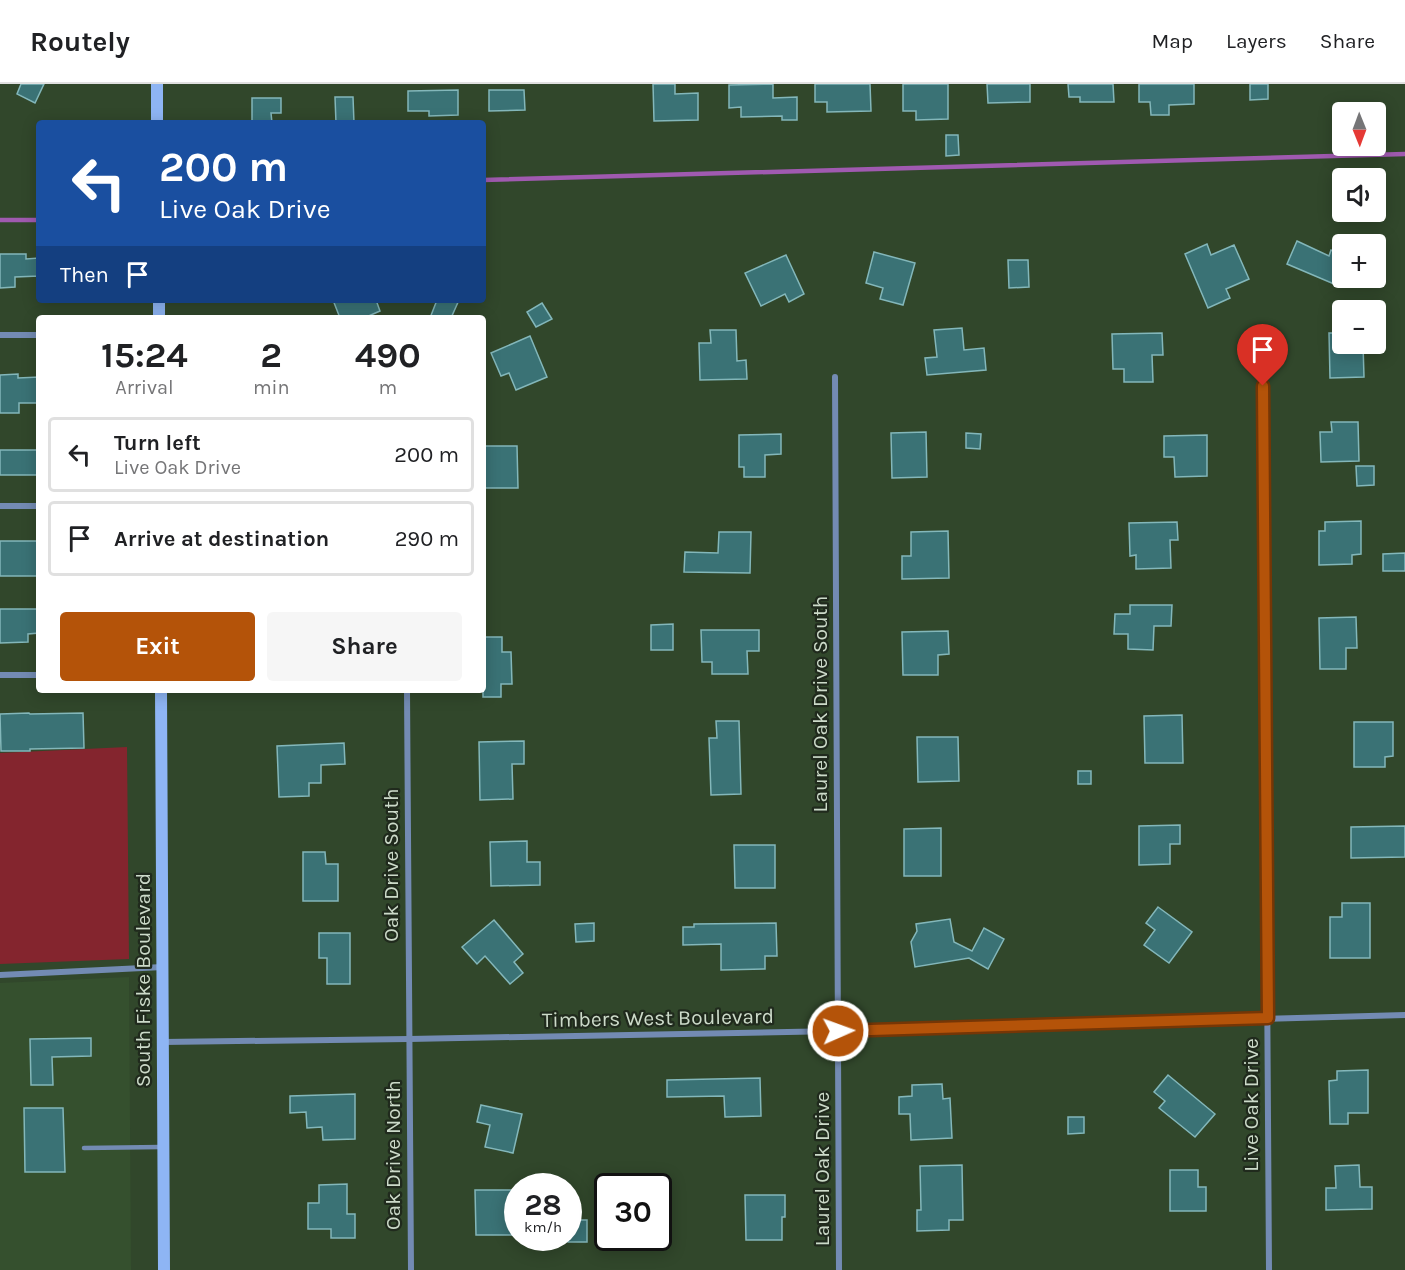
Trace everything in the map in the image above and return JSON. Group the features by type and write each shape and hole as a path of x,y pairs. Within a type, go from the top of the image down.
{"main road":[{"path":"157,84 157,120"},
{"name":"South Fiske Boulevard","path":"161,693 164,1270"}],"street":[{"path":"0,335 36,335"},
{"name":"Live Oak Drive","path":"1263,363 1269,1270"},
{"name":"Laurel Oak Drive South","path":"835,377 838,1031"},
{"path":"0,506 36,506"},
{"path":"0,675 36,675"},
{"name":"Oak Drive South","path":"407,693 409,1039"},
{"path":"0,975 163,967"},
{"name":"Timbers West Boulevard","path":"163,1042 838,1031 1405,1015"},
{"name":"Laurel Oak Drive","path":"838,1031 839,1270"},
{"name":"Oak Drive North","path":"409,1039 411,1270"}],"lane":[{"path":"84,1148 164,1147"}],"shaded area":[{"path":"127,747 129,959 0,964 0,753"},
{"path":"129,977 131,1270 0,1270 0,983"}],"building":[{"path":"21,84 44,84 35,103 17,94"},
{"path":"653,84 675,84 675,94 698,93 698,120 654,121"},
{"path":"773,84 773,98 797,97 797,120 782,120 782,116 741,117 741,107 729,108 729,85"},
{"path":"815,84 870,84 871,111 827,112 827,102 815,102"},
{"path":"903,84 948,84 948,119 916,120 916,111 903,111"},
{"path":"987,84 1030,84 1030,102 988,103"},
{"path":"1068,84 1113,84 1114,102 1080,102 1080,97 1069,97"},
{"path":"1139,84 1194,84 1194,104 1169,105 1169,115 1151,115 1150,102 1139,102"},
{"path":"1250,84 1268,84 1268,99 1250,100"},
{"path":"458,90 458,115 429,116 429,111 408,111 408,91"},
{"path":"489,90 524,90 525,110 489,111"},
{"path":"335,97 353,97 354,120 336,120"},
{"path":"252,98 281,98 281,113 271,113 272,120 252,120"},
{"path":"946,135 958,135 959,155 946,156"},
{"path":"1297,241 1329,256 1331,250 1332,283 1287,264"},
{"path":"1207,244 1211,255 1234,245 1249,279 1226,289 1230,298 1208,308 1185,254"},
{"path":"874,252 915,263 903,305 880,299 883,288 866,283"},
{"path":"0,254 26,254 26,259 36,258 36,276 15,277 15,287 0,288"},
{"path":"786,255 804,294 789,302 785,294 761,306 745,273"},
{"path":"1008,260 1028,260 1029,287 1009,288"},
{"path":"334,303 377,303 380,311 371,315 339,315"},
{"path":"436,303 458,303 452,315 431,315"},
{"path":"542,303 552,319 536,327 527,312"},
{"path":"962,328 964,350 984,348 986,370 927,375 925,358 937,357 934,330"},
{"path":"710,330 736,330 737,361 746,360 747,379 700,380 699,343 711,343"},
{"path":"1162,333 1163,355 1152,355 1153,382 1124,382 1124,369 1113,369 1112,334"},
{"path":"1329,333 1332,333 1332,354 1363,354 1364,377 1330,378"},
{"path":"530,336 547,377 516,390 509,373 501,376 491,353"},
{"path":"18,374 18,378 36,377 36,403 19,403 19,413 0,413 0,375"},
{"path":"1331,422 1358,422 1359,461 1321,462 1320,432 1332,432"},
{"path":"926,432 927,477 892,478 891,433"},
{"path":"966,433 981,434 980,449 966,448"},
{"path":"781,434 781,454 765,455 765,477 744,477 744,467 739,467 739,435"},
{"path":"1207,435 1207,476 1175,477 1174,457 1164,457 1164,436"},
{"path":"486,446 517,446 518,488 486,488"},
{"path":"0,450 36,450 36,475 0,475"},
{"path":"1356,466 1374,466 1374,485 1357,486"},
{"path":"1361,521 1361,554 1352,555 1352,564 1319,565 1319,531 1325,531 1325,522"},
{"path":"1177,522 1178,540 1170,540 1171,568 1136,569 1136,555 1130,556 1129,523"},
{"path":"948,531 949,578 902,579 902,556 911,556 911,532"},
{"path":"719,532 751,532 750,573 684,572 685,552 718,553"},
{"path":"0,541 36,541 36,576 0,576"},
{"path":"1405,553 1405,571 1383,571 1383,554"},
{"path":"1130,605 1172,605 1171,626 1154,626 1153,650 1128,649 1128,634 1114,634 1115,614 1130,614"},
{"path":"0,609 36,609 36,633 28,634 28,642 0,643"},
{"path":"1356,617 1357,648 1346,648 1346,669 1320,669 1319,618"},
{"path":"673,624 673,650 651,650 651,625"},
{"path":"701,630 759,630 759,651 747,651 748,674 712,674 712,662 702,662"},
{"path":"948,631 949,654 938,655 938,675 903,675 902,632"},
{"path":"486,637 502,637 502,652 511,652 512,684 501,684 501,697 483,697 483,693 486,693"},
{"path":"83,713 84,748 1,751 0,714"},
{"path":"1182,715 1183,763 1145,763 1144,716"},
{"path":"716,721 739,721 741,794 711,795 709,738 717,738"},
{"path":"1354,722 1393,722 1393,756 1385,757 1385,767 1354,767"},
{"path":"917,737 958,737 959,781 918,782"},
{"path":"524,741 524,764 512,764 513,799 480,800 479,742"},
{"path":"344,743 345,764 321,765 321,783 309,783 309,796 279,797 277,746"},
{"path":"1078,771 1091,771 1091,784 1078,784"},
{"path":"1180,825 1180,844 1170,844 1170,864 1139,865 1139,826"},
{"path":"1405,826 1405,857 1351,858 1351,827"},
{"path":"941,828 941,876 904,876 904,829"},
{"path":"527,841 527,862 540,862 540,885 491,886 490,842"},
{"path":"734,845 775,845 775,888 735,888"},
{"path":"303,852 325,852 326,864 338,864 338,901 303,901"},
{"path":"1342,903 1370,903 1370,958 1330,958 1330,917 1342,917"},
{"path":"1158,907 1192,932 1169,963 1144,945 1155,930 1146,923"},
{"path":"950,919 954,942 972,951 984,928 1004,939 988,969 969,958 915,967 911,942 917,931 916,924"},
{"path":"494,920 523,954 514,962 523,973 510,984 485,956 477,964 462,947"},
{"path":"594,923 594,941 576,942 575,924"},
{"path":"776,923 777,956 765,956 765,969 721,970 721,944 683,945 683,927 694,927 694,924"},
{"path":"319,933 350,933 350,984 327,984 327,958 319,958"},
{"path":"91,1038 91,1056 52,1057 53,1085 31,1085 30,1039"},
{"path":"1368,1070 1368,1113 1348,1113 1348,1124 1330,1124 1329,1081 1337,1080 1337,1071"},
{"path":"1168,1075 1215,1114 1195,1137 1159,1108 1165,1101 1154,1092"},
{"path":"760,1078 761,1116 725,1117 724,1096 667,1097 667,1080"},
{"path":"942,1084 943,1099 950,1098 952,1138 911,1140 910,1114 899,1114 899,1097 912,1096 912,1085"},
{"path":"355,1094 355,1139 323,1140 322,1127 307,1128 306,1112 290,1113 290,1096"},
{"path":"481,1105 522,1114 513,1153 485,1147 490,1125 477,1122"},
{"path":"24,1108 63,1108 65,1172 25,1172"},
{"path":"1068,1117 1084,1117 1084,1133 1068,1134"},
{"path":"962,1165 963,1220 949,1220 949,1230 917,1231 917,1210 921,1210 920,1166"},
{"path":"1359,1165 1360,1187 1372,1187 1372,1209 1326,1210 1326,1188 1336,1188 1335,1166"},
{"path":"1170,1170 1198,1170 1198,1187 1206,1187 1206,1211 1170,1211"},
{"path":"347,1184 347,1214 355,1214 355,1238 331,1238 331,1229 308,1229 308,1203 319,1203 319,1185"},
{"path":"475,1190 504,1190 504,1235 476,1235"},
{"path":"745,1195 785,1195 782,1240 746,1240"},
{"path":"582,1220 587,1220 587,1242 582,1242"}],"waterway":[{"path":"486,180 1405,154"},
{"path":"0,220 36,220"}],"route":[{"path":"838,1031 1268,1018 1263,386"}]}
